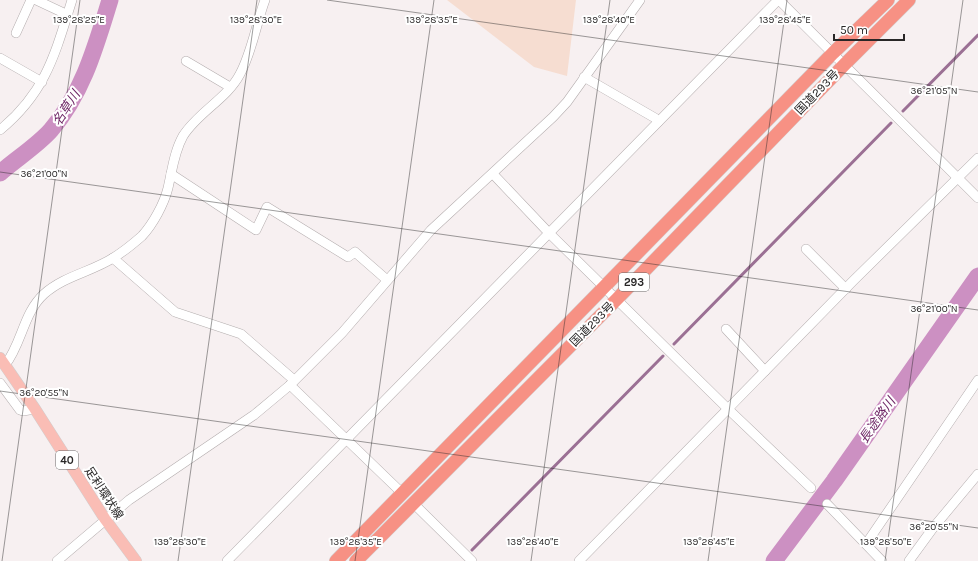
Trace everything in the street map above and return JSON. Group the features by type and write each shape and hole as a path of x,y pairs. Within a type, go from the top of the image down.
{"highway":[{"name":"国道293号","path":"336,561 605,288 833,53 888,0"},
{"name":"国道293号","path":"356,561 617,299 909,0"}],"main road":[{"name":"足利環状線","path":"2,362 35,409 105,519 136,561"}],"street":[{"path":"16,33 31,0"},
{"path":"36,0 68,15"},
{"path":"0,130 19,112 42,82 54,58 72,0"},
{"path":"2,362 13,353 23,324 43,295 56,284 73,275 113,258 142,235 160,209 168,191 175,153 183,137 194,121 230,87 240,75 265,0"},
{"path":"57,561 129,500 254,415 292,383 342,333 431,230 553,118 567,102 640,0"},
{"path":"227,561 778,0 845,64 978,198"},
{"path":"0,58 42,82"},
{"path":"186,61 230,87"},
{"path":"584,77 655,118 658,122"},
{"path":"579,561 846,289 978,158"},
{"path":"171,174 256,230 267,207 348,258 355,252 387,280"},
{"path":"493,174 549,233 728,410 811,488"},
{"path":"806,249 846,289"},
{"path":"113,258 175,312 241,334 403,494"},
{"path":"726,329 765,371"},
{"path":"866,544 978,380"},
{"path":"0,383 20,410 35,409"},
{"path":"910,561 933,528 978,474"},
{"path":"413,503 472,561"},
{"path":"827,504 882,561"}],"shaded area":[{"path":"447,0 576,0 567,76 534,67"}],"waterway":[{"name":"名草川","path":"0,173 40,141 62,116 72,100 87,68 110,0"},
{"path":"903,111 978,35"},
{"path":"674,344 891,123"},
{"name":"長途路川","path":"774,561 834,481 978,276"},
{"path":"472,550 663,356"}]}
